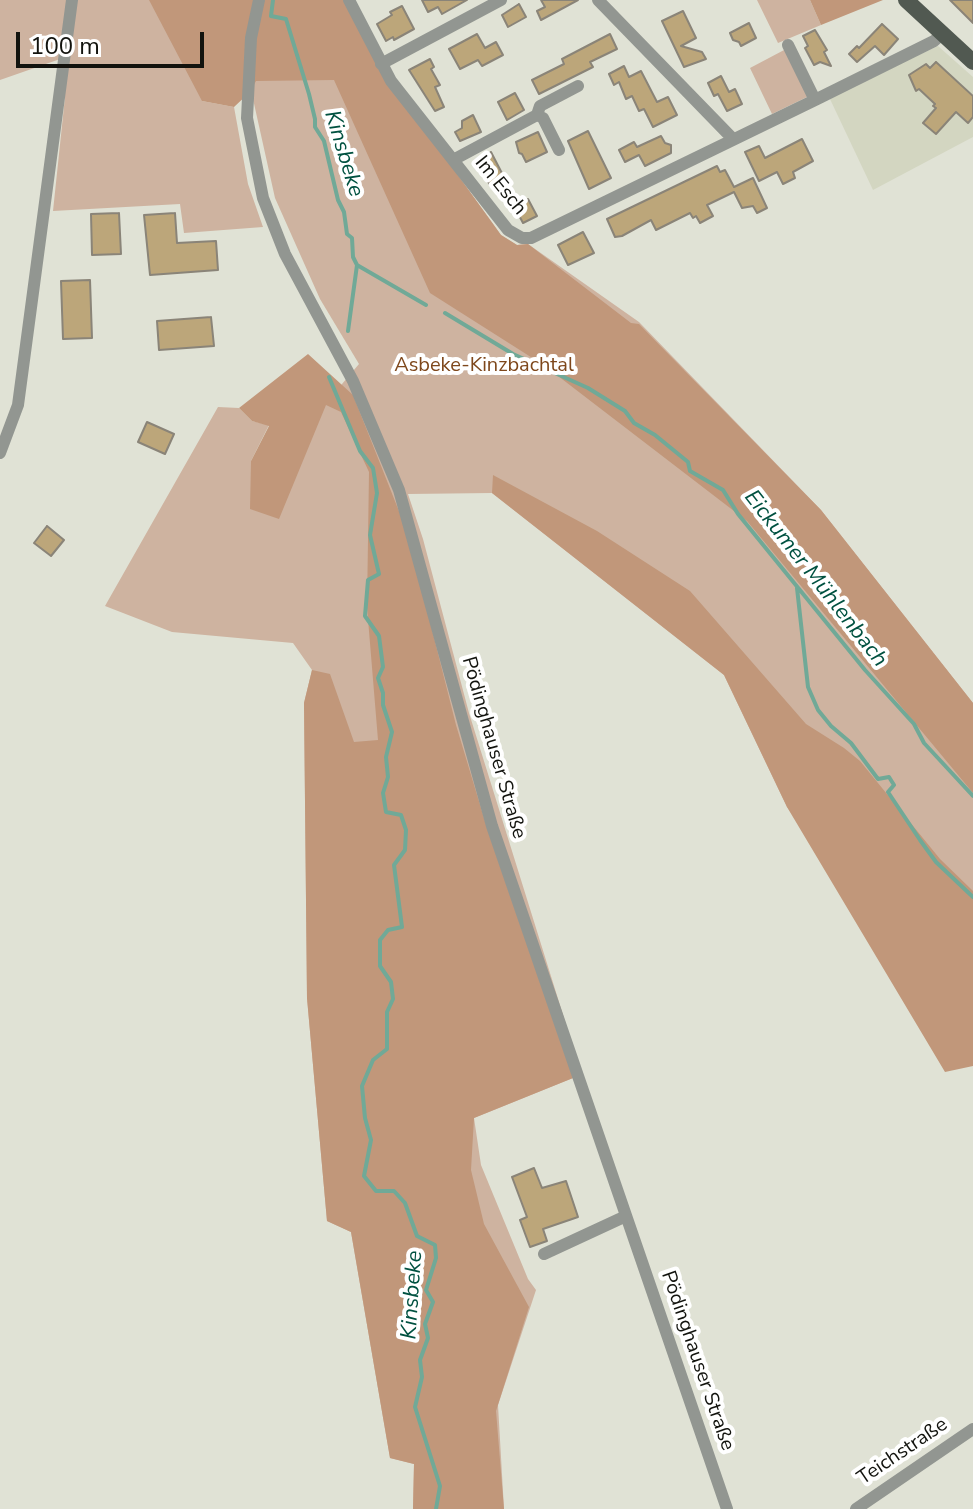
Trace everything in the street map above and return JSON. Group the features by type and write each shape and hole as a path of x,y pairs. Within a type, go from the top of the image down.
{"main road":[{"path":"906,0 972,59"}],"street":[{"path":"0,453 18,405 72,0"},
{"name":"Pödinghauser Straße","path":"259,0 251,38 247,118 263,198 285,254 353,381 399,490 492,826 727,1509"},
{"name":"Im Esch","path":"349,0 381,64 508,230 522,238 531,238 815,100 934,41 943,33"},
{"path":"381,64 486,4 501,0"},
{"path":"598,0 733,139"},
{"path":"788,45 815,100"},
{"path":"453,160 537,115 540,106 578,86"},
{"path":"537,115 543,118 559,150"},
{"path":"544,1254 626,1216"},
{"name":"Teichstraße","path":"856,1509 973,1429"}],"shaded area":[{"path":"149,0 344,0 452,167 501,235 517,245 528,244 631,323 639,324 821,510 973,703 973,793 747,521 545,366 430,293 334,80 256,81 250,92 234,107 202,101"},
{"path":"810,0 883,0 821,25"},
{"path":"938,46 973,77 973,137 873,190 829,97"},
{"path":"308,354 353,395 408,534 456,725 487,828 573,1078 474,1118 471,1170 484,1224 529,1307 496,1411 504,1509 413,1509 414,1464 390,1458 351,1232 327,1221 307,998 304,703 312,670 330,674 354,742 378,740 367,607 369,472 341,412 326,405 279,519 250,509 251,461 269,426 252,421 239,408"},
{"path":"493,475 597,531 690,591 806,724 860,761 940,859 973,891 973,1066 945,1072 787,807 724,675 492,493"}],"green space":[{"name":"Asbeke-Kinzbachtal","path":"0,0 344,0 452,167 501,235 517,245 528,244 639,322 821,510 973,703 973,1064 787,807 724,675 492,493 408,494 469,713 569,1034 573,1078 474,1118 481,1165 528,1279 536,1290 498,1405 504,1509 413,1509 414,1464 390,1458 351,1232 327,1221 307,998 304,703 312,670 293,643 172,632 105,606 218,407 239,408 252,421 269,425 251,461 296,449 325,404 359,364 320,299 275,198 253,99 202,101 234,107 248,184 263,227 184,233 180,204 53,211 65,97 63,58 0,80"},
{"path":"757,0 810,0 821,25 778,43"},
{"path":"786,49 809,96 772,114 750,68"}],"building":[{"path":"422,0 467,0 442,14 438,7 428,12"},
{"path":"541,0 578,0 541,20 537,11 545,7"},
{"path":"950,0 973,0 973,23"},
{"path":"519,4 526,17 508,27 502,15"},
{"path":"402,6 414,29 386,41 377,24"},
{"path":"683,11 696,38 681,46 702,52 706,59 684,67 662,21"},
{"path":"749,23 756,38 741,46 730,33"},
{"path":"882,24 898,39 884,55 875,46 857,62 849,54"},
{"path":"815,30 827,50 824,52 831,66 820,62 814,65 805,48 808,46 803,36"},
{"path":"477,34 485,48 496,42 503,55 482,66 478,60 460,69 449,49"},
{"path":"610,34 617,49 590,62 593,67 539,94 532,80 564,64 562,59"},
{"path":"430,59 434,67 431,69 440,85 435,87 444,107 435,111 409,70"},
{"path":"936,62 973,96 973,117 968,123 956,112 936,134 923,123 936,108 933,106 935,104 919,89 916,91 909,75 926,64 930,68"},
{"path":"624,66 629,77 641,71 657,102 668,97 677,115 653,127 644,109 639,111 632,96 626,99 619,82 614,85 609,74"},
{"path":"721,76 729,92 735,89 742,104 727,111 708,83"},
{"path":"515,93 524,110 507,120 498,102"},
{"path":"473,115 481,132 460,141 455,132 462,128 462,121"},
{"path":"588,131 611,178 589,189 568,141"},
{"path":"538,132 547,152 526,162 516,142"},
{"path":"661,136 665,143 671,145 671,153 645,166 639,155 625,162 619,150 634,142 637,147"},
{"path":"802,139 813,161 793,172 795,178 783,184 777,172 759,181 745,152 759,146 765,158"},
{"path":"491,152 506,181 492,188 475,161"},
{"path":"717,166 720,172 725,170 734,187 753,178 767,208 757,213 753,206 742,208 734,192 707,205 713,216 700,223 690,213 656,230 651,220 615,237 607,219"},
{"path":"528,199 537,216 523,223 514,206"},
{"path":"119,213 121,254 92,255 91,214"},
{"path":"175,213 177,243 216,241 218,270 150,275 144,215"},
{"path":"583,232 594,253 568,265 558,245"},
{"path":"90,280 92,338 63,339 61,281"},
{"path":"211,317 214,346 159,350 157,321"},
{"path":"147,422 174,434 165,454 138,442"},
{"path":"47,526 64,540 51,556 34,543"},
{"path":"534,1168 542,1188 566,1181 578,1217 543,1229 547,1241 530,1247 520,1220 527,1217 512,1177"}],"waterway":[{"name":"Kinsbeke","path":"273,0 271,16 286,19 309,94 315,127 324,141 347,234 352,238 353,257 357,265 348,331"},
{"name":"Eickumer Mühlenbach","path":"357,265 426,305"},
{"name":"Eickumer Mühlenbach","path":"445,313 513,354 588,388 625,411 634,423 655,435 688,462 690,471 723,490 738,514 865,670 914,724 924,743 973,796"},
{"name":"Kinsbeke","path":"329,377 360,451 373,468 377,493 370,535 379,574 368,580 365,616 379,636 383,667 378,678 392,732 386,757 388,777 383,793 386,812 401,815 406,830 405,850 394,865 402,927 388,930 380,940 380,966 391,982 393,999 387,1012 387,1049 373,1060 362,1086 371,1140 364,1176 376,1191 394,1191 405,1203 417,1236 435,1245 436,1258 426,1290 433,1302 425,1324 428,1338 420,1360 422,1377 415,1407 440,1486 436,1509"},
{"path":"797,588 808,687 818,710 851,743 878,779 889,777 894,785 888,792 920,840 936,862 973,897"}]}
